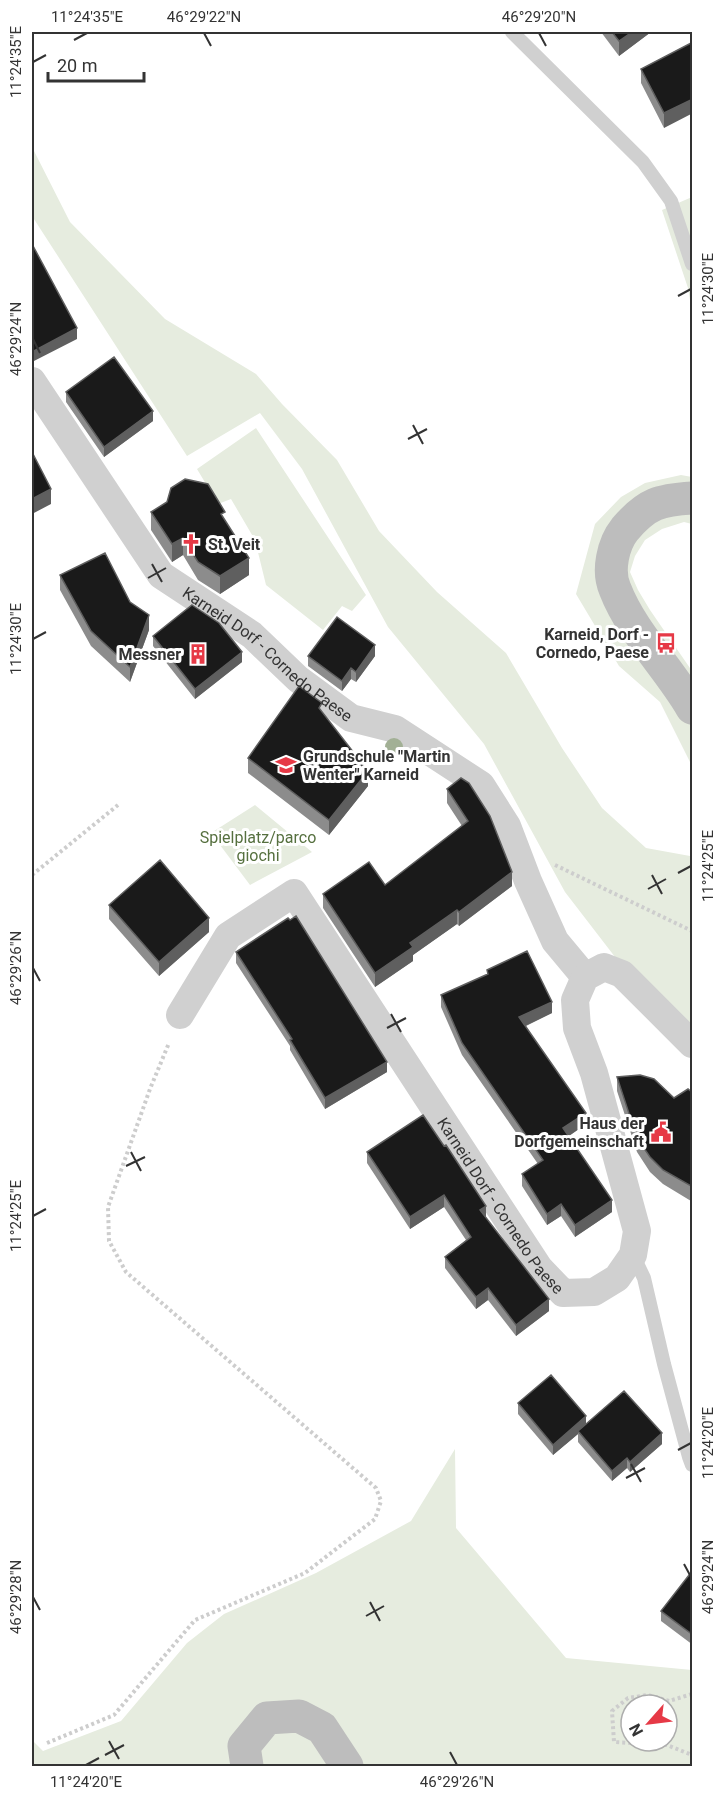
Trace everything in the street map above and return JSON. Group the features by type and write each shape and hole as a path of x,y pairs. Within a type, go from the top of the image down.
{"street":[{"name":"Karneid Dorf - Cornedo Paese","path":"32,381 161,575 252,635 298,679 351,718 395,729 482,784 507,826 528,882 555,941 585,977"},
{"path":"693,498 667,499 639,512 620,534 612,559 614,587 631,618 693,708"},
{"name":"Karneid Dorf - Cornedo Paese","path":"180,1015 228,936 294,893 539,1268 563,1293 594,1292 617,1278 633,1255"},
{"path":"633,1255 637,1231 594,1073 577,1028 575,1000 585,977 604,967 622,974 693,1044"},
{"path":"246,1767 244,1746 267,1718 299,1716 322,1728 347,1767"}],"lane":[{"path":"512,32 643,162 671,201 693,264"},
{"path":"633,1255 644,1278 688,1457 693,1465"}],"path":[{"path":"32,874 118,805"},
{"path":"514,844 693,931"},
{"path":"47,1743 114,1714 195,1620 305,1573 375,1519 381,1501 376,1488 126,1272 109,1241 108,1208 150,1089 180,1015"},
{"path":"693,1694 669,1701 648,1695 628,1698 612,1711 614,1742 667,1745 693,1755"}],"green space":[{"path":"32,147 70,222 165,319 256,374 337,460 379,531 437,592 506,653 562,748 602,808 646,848 692,855 692,1057 565,892 484,744 388,627 302,469 260,413 187,456 32,216"},
{"path":"692,197 692,312 688,288 662,210"},
{"path":"256,428 366,595 352,611 342,606 323,630 266,585 255,540 231,499 218,504 197,469"},
{"path":"681,475 692,477 692,524 684,522 662,529 645,540 635,556 630,572 650,610 692,671 692,766 660,702 619,666 576,594 595,524 621,497 645,483"},
{"name":"Spielplatz/parco giochi","path":"255,805 312,852 250,885 211,833"},
{"path":"455,1449 456,1528 566,1658 692,1670 692,1766 32,1766 32,1740 43,1751 121,1721 187,1643 224,1614 316,1573 411,1521"}],"building":[{"path":"612,32 632,32 619,41"},
{"path":"693,42 693,99 664,113 641,69"},
{"path":"32,244 77,328 32,352"},
{"path":"114,357 153,411 104,447 66,392"},
{"path":"32,452 51,489 32,499"},
{"name":"St. Veit","path":"185,479 208,484 225,512 221,514 249,558 220,576 198,562 183,538 172,544 151,512 167,502 171,488"},
{"path":"105,553 130,602 149,615 130,667 91,631 60,575"},
{"name":"Messner","path":"192,605 219,623 242,652 195,689 153,636"},
{"path":"337,617 375,645 356,672 351,668 342,681 308,656"},
{"path":"299,686 322,703 319,708 368,771 329,820 248,758"},
{"path":"461,778 469,783 490,816 512,872 459,912 457,910 410,943 413,947 375,973 323,894 369,862 385,885 468,821 447,789"},
{"path":"160,860 209,918 159,962 109,905"},
{"path":"296,916 387,1062 325,1098 290,1040 292,1039 236,952 288,918 290,920"},
{"path":"527,951 552,1002 519,1017 586,1113 563,1128 612,1200 575,1225 561,1204 547,1214 522,1174 543,1160 462,1043 441,995 488,974 487,970"},
{"name":"Haus der Dorfgemeinschaft","path":"640,1075 654,1079 674,1098 688,1089 693,1093 693,1185 691,1186 663,1170 650,1157 637,1138 617,1077"},
{"path":"423,1115 444,1146 446,1145 486,1206 480,1210 549,1299 516,1325 488,1288 476,1297 445,1257 471,1237 444,1195 410,1217 367,1152"},
{"path":"551,1375 586,1416 553,1445 518,1403"},
{"path":"624,1391 662,1433 630,1462 627,1458 612,1471 578,1431"},
{"path":"693,1570 693,1635 661,1611"}],"place":[{"name":"St. Veit","path":"191,544"},
{"name":"Karneid, Dorf - Cornedo, Paese","path":"666,643"},
{"name":"Messner","path":"198,654"},
{"name":"Grundschule \"Martin Wenter\" Karneid","path":"286,765"},
{"name":"Haus der Dorfgemeinschaft","path":"661,1132"}]}
